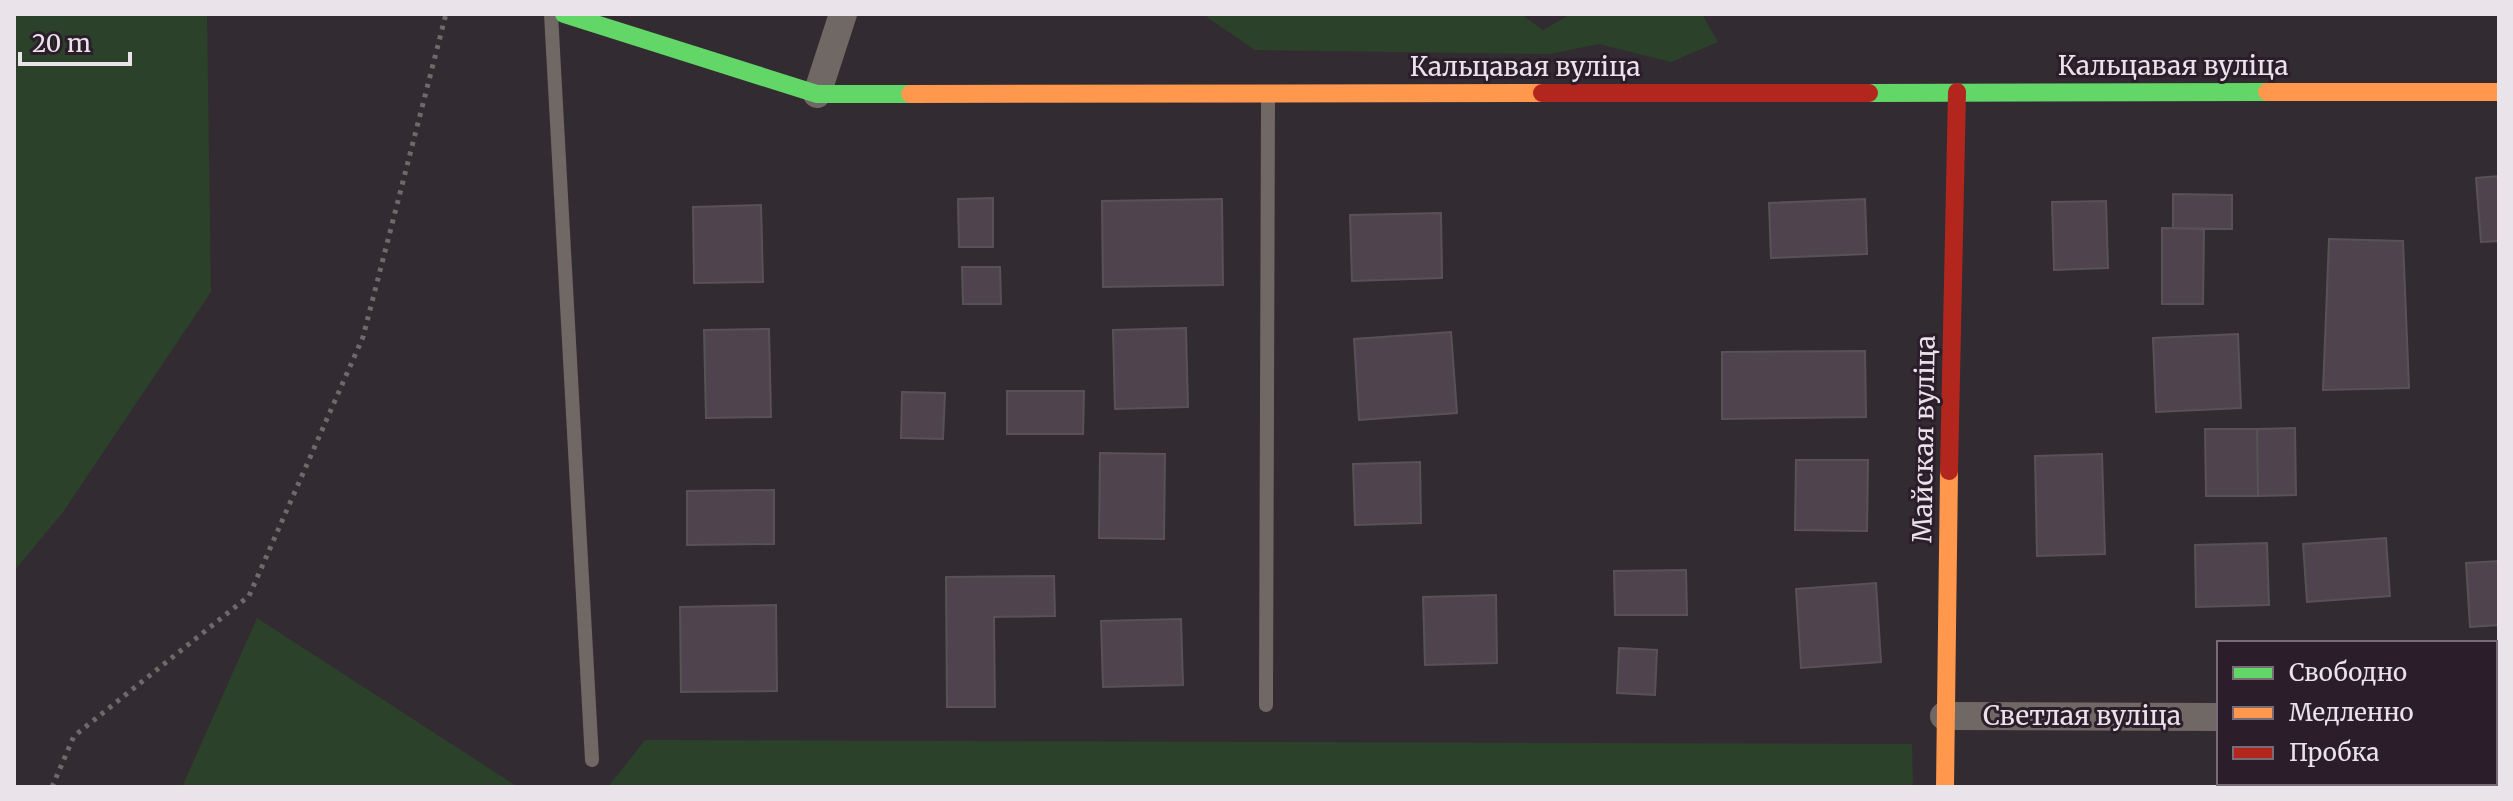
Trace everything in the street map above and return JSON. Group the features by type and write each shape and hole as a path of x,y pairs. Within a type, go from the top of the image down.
{"street":[{"name":"Кальцавая вуліца","path":"564,14 817,94 2499,92"},
{"path":"817,94 843,14"},
{"name":"Майская вуліца","path":"1945,787 1957,92"},
{"name":"Светлая вуліца","path":"1944,716 2217,717"}],"lane":[{"path":"551,14 592,760"},
{"path":"1266,705 1268,93"}],"path":[{"path":"52,787 74,736 249,596 363,337 446,14"}],"green space":[{"path":"14,14 207,14 211,292 63,512 14,571"},
{"path":"1205,14 1521,14 1543,30 1571,14 1702,14 1718,42 1671,62 1599,44 1550,54 1255,50"},
{"path":"257,618 518,787 182,787"},
{"path":"645,740 1912,744 1913,787 608,787"}],"building":[{"path":"2499,176 2499,241 2481,242 2476,178"},
{"path":"2173,194 2232,195 2232,229 2173,228"},
{"path":"993,198 993,247 959,247 958,199"},
{"path":"1222,199 1223,285 1103,287 1102,201"},
{"path":"1865,199 1867,254 1771,258 1769,203"},
{"path":"2106,201 2108,268 2054,270 2052,202"},
{"path":"761,205 763,282 694,283 693,207"},
{"path":"1441,213 1442,278 1352,281 1350,215"},
{"path":"2162,228 2204,229 2203,304 2162,304"},
{"path":"2329,239 2403,241 2409,388 2323,390"},
{"path":"962,267 1000,267 1001,304 963,304"},
{"path":"1186,328 1188,407 1115,409 1113,330"},
{"path":"769,329 771,417 706,418 704,330"},
{"path":"1451,332 1457,413 1359,420 1354,339"},
{"path":"2238,334 2241,408 2156,412 2153,338"},
{"path":"1865,351 1866,417 1722,419 1722,352"},
{"path":"1007,391 1084,391 1083,434 1007,434"},
{"path":"902,392 945,393 943,439 901,438"},
{"path":"2295,428 2296,495 2258,496 2257,429"},
{"path":"2205,429 2257,429 2258,496 2206,496"},
{"path":"1100,453 1165,454 1164,539 1099,538"},
{"path":"2102,454 2105,554 2037,556 2035,456"},
{"path":"1796,460 1868,460 1867,531 1795,530"},
{"path":"1420,462 1421,523 1355,525 1353,464"},
{"path":"774,490 774,544 687,545 687,491"},
{"path":"2386,538 2390,596 2307,602 2303,544"},
{"path":"2267,543 2269,605 2196,607 2195,545"},
{"path":"2499,561 2499,625 2470,627 2466,563"},
{"path":"1686,570 1687,615 1615,615 1614,571"},
{"path":"1054,576 1055,616 994,617 995,707 947,707 946,577"},
{"path":"1876,583 1881,662 1801,668 1796,589"},
{"path":"1496,595 1497,663 1425,665 1423,597"},
{"path":"776,605 777,691 681,692 680,607"},
{"path":"1181,619 1183,685 1103,687 1101,621"},
{"path":"1619,648 1657,650 1655,695 1617,693"}],"traffic: fast":[{"path":"564,14 817,94 910,94"},
{"path":"1869,93 2267,92"}],"traffic: slow":[{"path":"2267,92 2499,92"},
{"path":"910,94 1542,93"},
{"path":"1945,787 1949,471"}],"traffic: jam":[{"path":"1949,471 1957,92"},
{"path":"1542,93 1869,93"}]}
